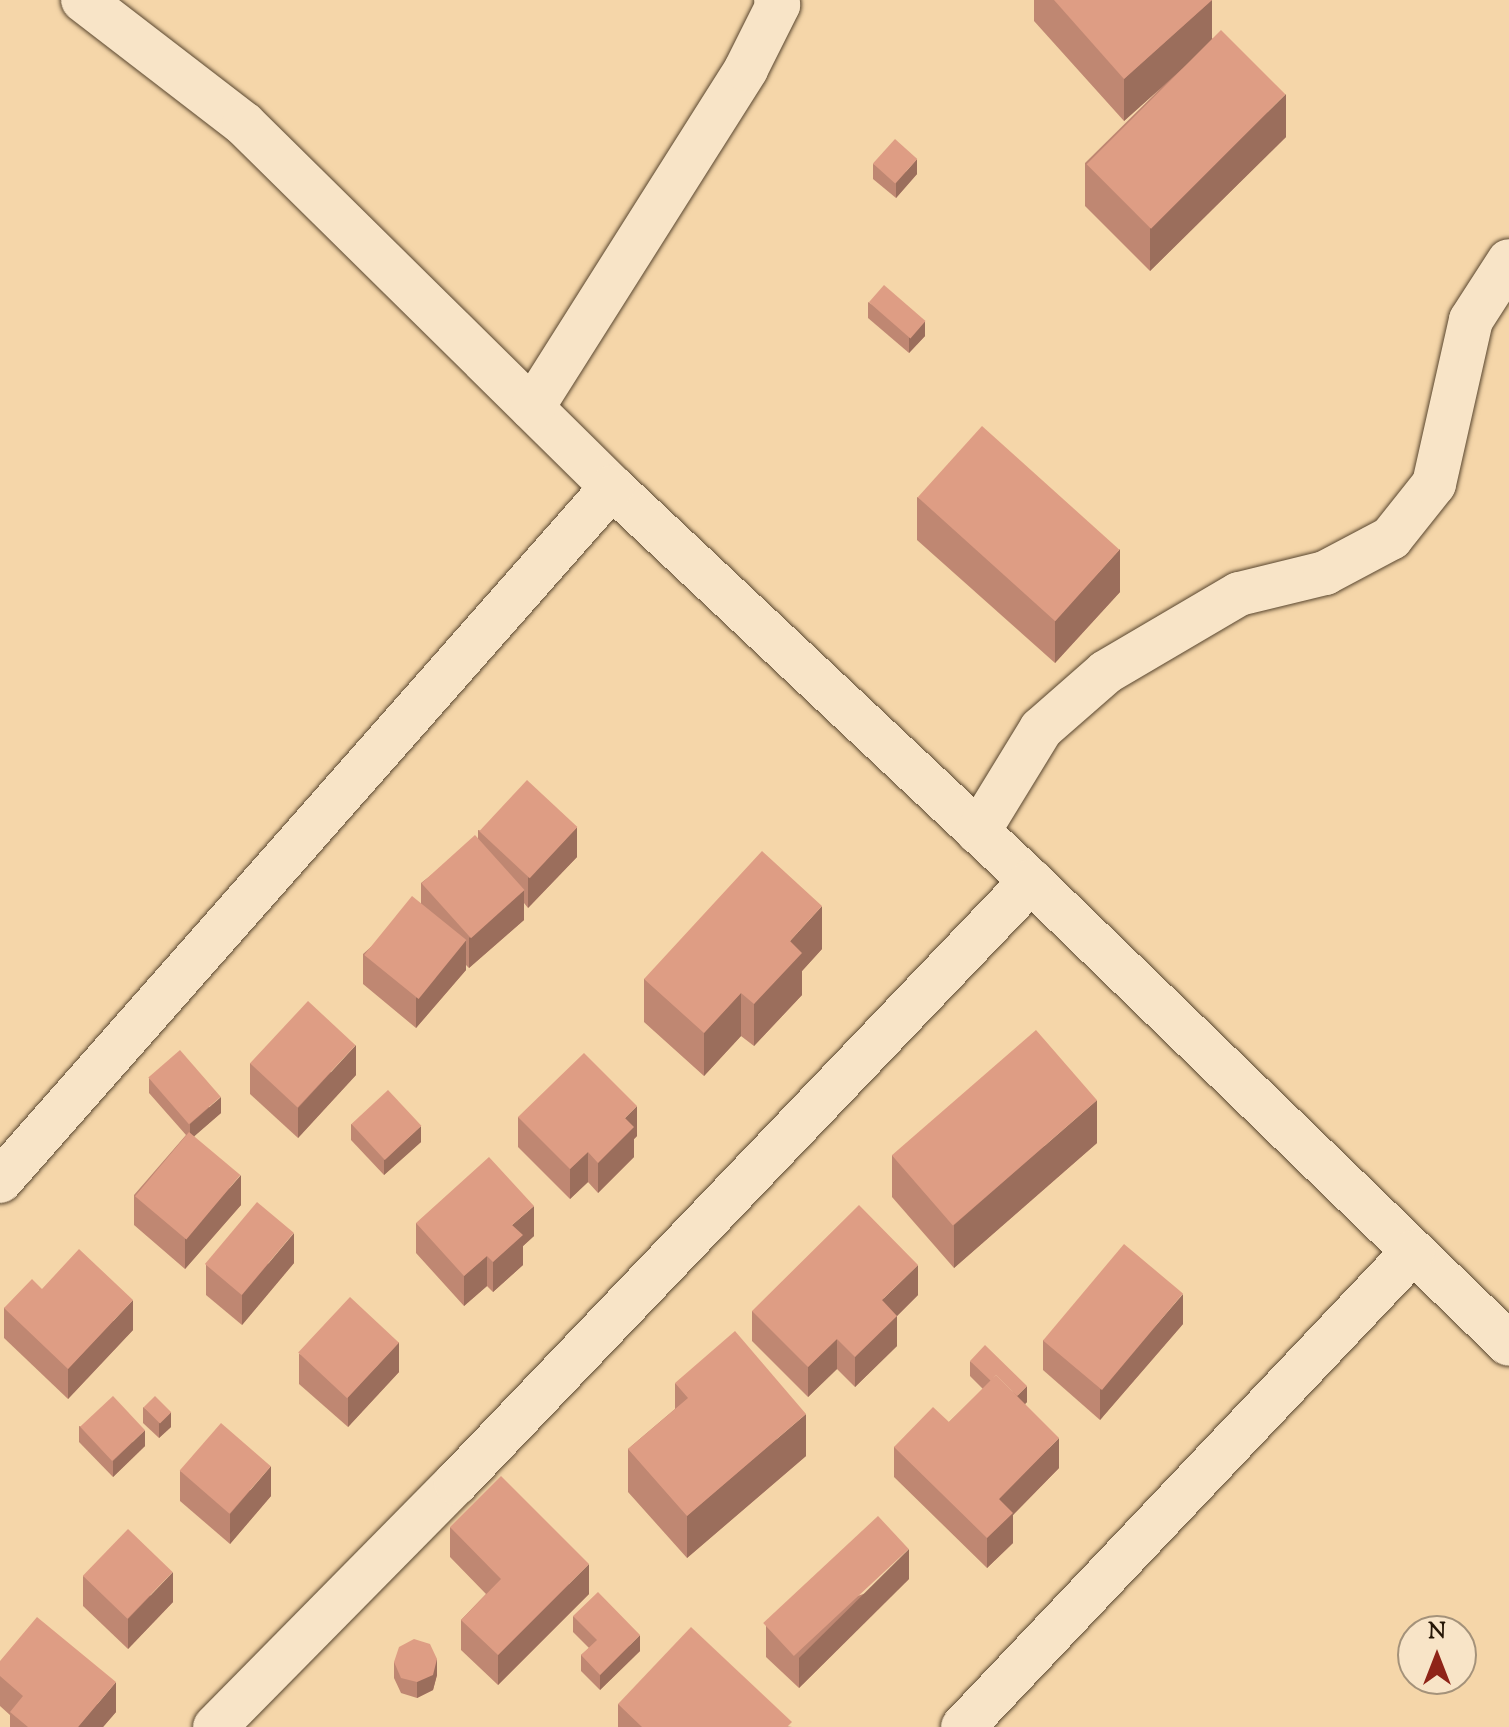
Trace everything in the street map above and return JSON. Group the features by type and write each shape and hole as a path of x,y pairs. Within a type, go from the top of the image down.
{"street":[{"path":"83,0 244,124 612,487 1031,881 1509,1344"},
{"path":"532,408 746,69 778,5 776,0"},
{"path":"978,832 1041,729 1106,672 1239,594 1325,573 1391,538 1434,484 1471,320 1509,261"},
{"path":"0,1181 612,487"},
{"path":"215,1727 456,1483 1031,881"},
{"path":"963,1727 1413,1252"}],"building":[{"path":"1054,0 1212,0 1124,79"},
{"path":"1221,30 1285,94 1151,229 1087,164"},
{"path":"895,139 917,159 895,184 873,164"},
{"path":"884,285 926,321 910,338 869,302"},
{"path":"982,426 1119,550 1055,621 918,497"},
{"path":"527,780 577,827 530,878 479,831"},
{"path":"475,835 525,890 471,938 421,883"},
{"path":"762,851 822,906 790,941 802,953 754,1004 741,993 704,1033 644,979"},
{"path":"412,896 466,940 419,999 364,955"},
{"path":"308,1001 356,1045 298,1107 250,1063"},
{"path":"1036,1030 1097,1100 953,1225 892,1155"},
{"path":"180,1050 221,1097 189,1124 148,1078"},
{"path":"584,1053 637,1106 625,1118 634,1127 598,1163 588,1152 570,1169 518,1117"},
{"path":"388,1090 421,1126 385,1160 351,1124"},
{"path":"189,1132 240,1175 186,1239 135,1196"},
{"path":"489,1157 534,1206 512,1225 523,1235 493,1262 487,1256 464,1276 416,1223"},
{"path":"257,1202 294,1233 242,1295 205,1264"},
{"path":"859,1205 918,1265 882,1300 897,1316 855,1357 837,1339 808,1367 752,1311"},
{"path":"1124,1244 1183,1293 1102,1390 1043,1341"},
{"path":"79,1249 133,1300 68,1369 4,1308 32,1279 42,1289"},
{"path":"350,1297 399,1343 347,1398 298,1353"},
{"path":"735,1331 806,1414 687,1516 628,1449 688,1398 675,1383"},
{"path":"985,1345 1027,1386 1017,1396 996,1375 991,1381 970,1361"},
{"path":"996,1375 1059,1438 999,1499 1013,1513 987,1538 894,1447 933,1407 949,1422"},
{"path":"113,1396 145,1430 112,1461 80,1427"},
{"path":"155,1396 171,1412 160,1424 144,1407"},
{"path":"221,1423 271,1466 229,1514 180,1471"},
{"path":"501,1476 589,1564 498,1655 461,1620 501,1579 450,1527"},
{"path":"878,1516 909,1549 794,1656 763,1623"},
{"path":"128,1529 173,1572 127,1619 83,1576"},
{"path":"598,1592 640,1635 600,1675 581,1655 597,1640 573,1616"},
{"path":"37,1617 116,1682 78,1727 28,1727 10,1712 23,1696 0,1676 0,1661"},
{"path":"691,1627 792,1722 787,1727 642,1727 618,1704"},
{"path":"414,1639 430,1644 437,1659 433,1675 417,1682 401,1678 394,1662 399,1647"}]}
